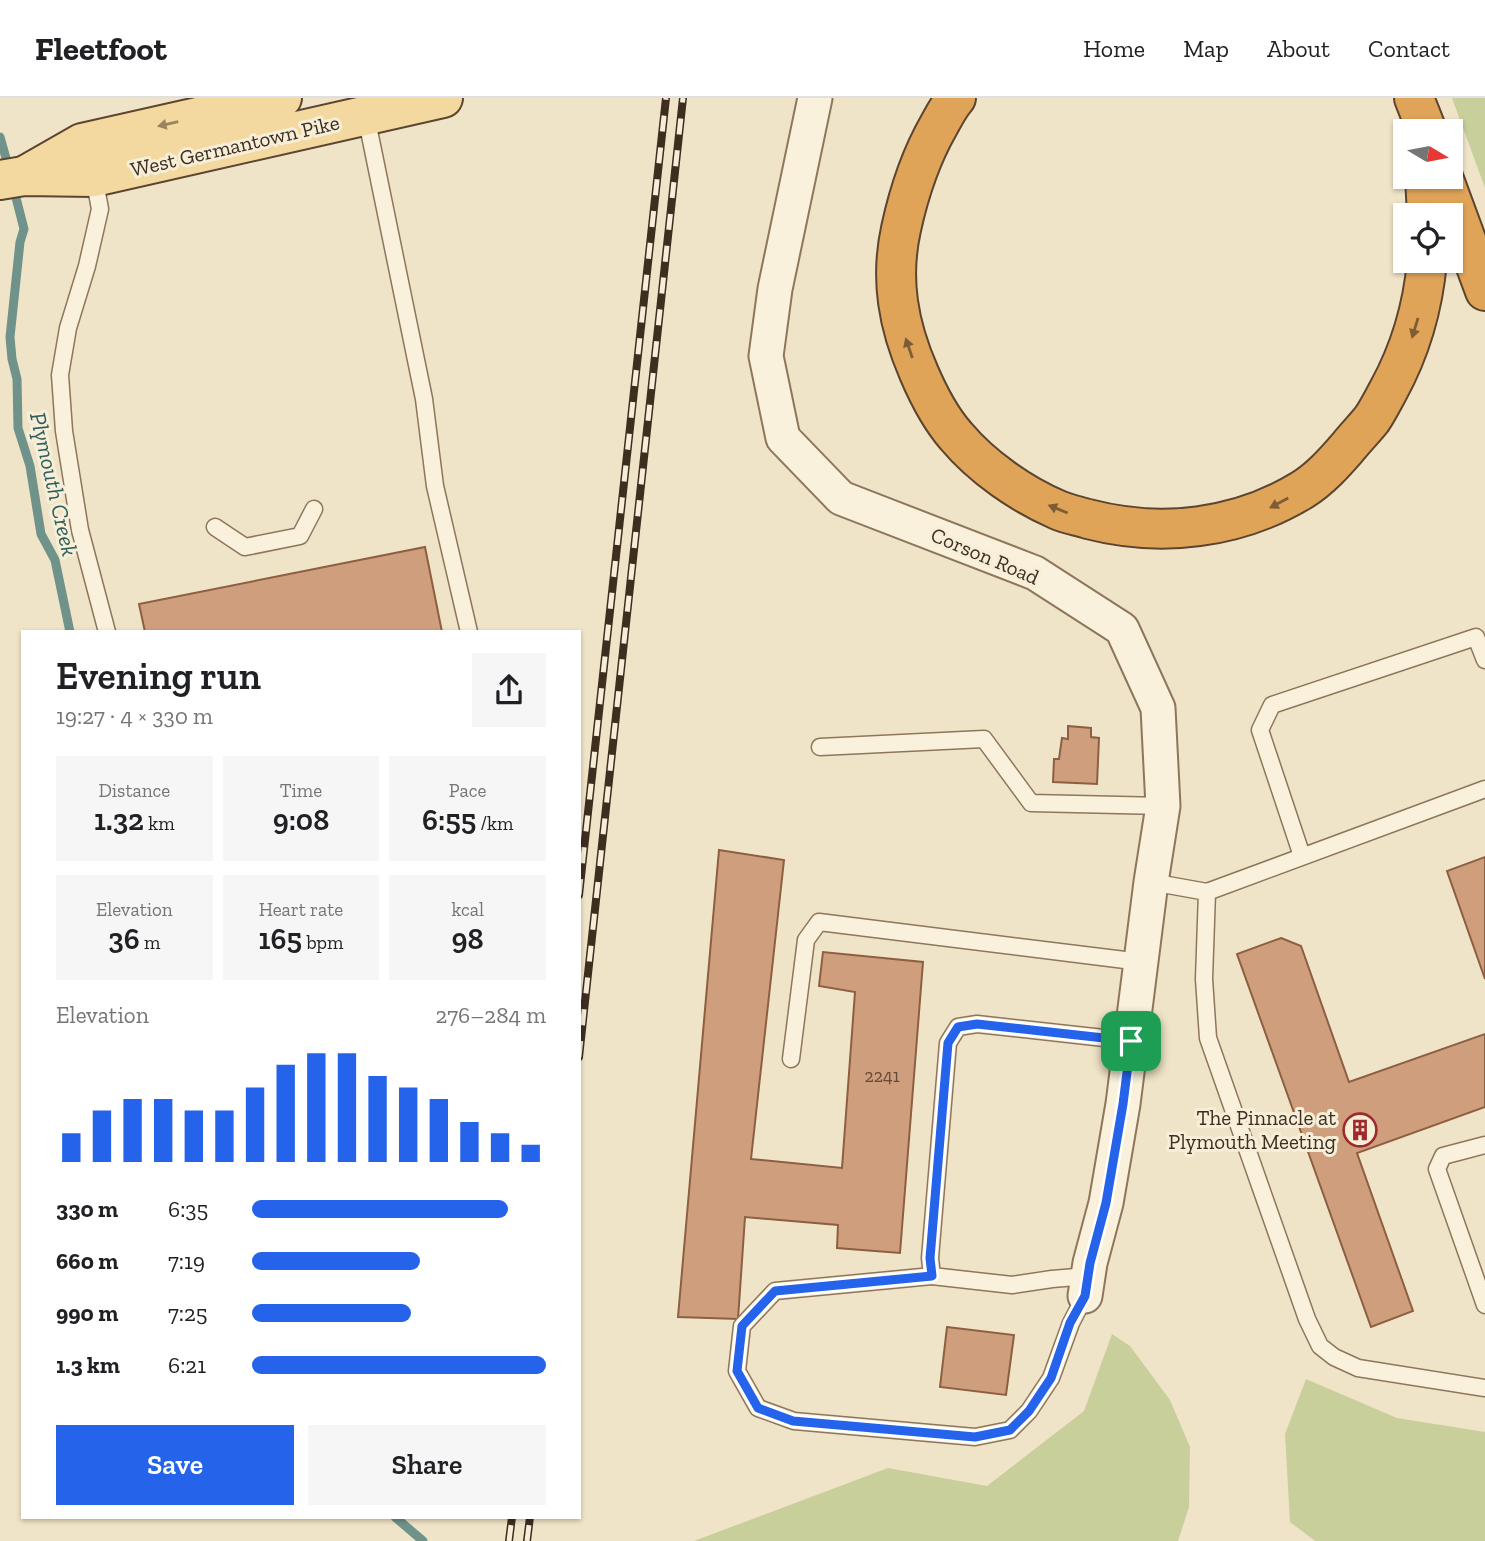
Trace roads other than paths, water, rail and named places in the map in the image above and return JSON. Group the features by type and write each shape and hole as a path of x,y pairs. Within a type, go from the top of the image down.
{"highway":[{"path":"956,98 926,148 908,195 897,248 897,300 907,346 927,392 955,436 989,468 1019,490 1059,511 1105,523 1160,529 1199,527 1234,520 1272,507 1305,488 1334,464 1374,417 1401,368 1416,324 1426,273"},
{"path":"1408,98 1412,119"},
{"path":"1415,98 1423,119"},
{"path":"1447,189 1485,291"}],"main road":[{"name":"West Germantown Pike","path":"12,178 82,143 205,106 282,98"},
{"name":"West Germantown Pike","path":"12,178 94,177 443,98"}],"street":[{"name":"Corson Road","path":"815,98 775,289 766,356 782,438 841,498 1035,573 1122,629 1158,708 1163,806 1123,1104 1106,1203 1087,1286"}],"lane":[{"path":"366,116 424,399 435,486 469,630"},
{"path":"94,177 100,209 87,266 68,328 60,375 64,431 80,530 106,630"},
{"path":"215,527 245,547 300,536 314,509"},
{"path":"1302,856 1260,730 1272,705 1476,637 1485,660"},
{"path":"820,747 984,738 1031,803 1163,806"},
{"path":"1151,882 1206,892 1485,789"},
{"path":"1206,892 1205,979 1208,1038 1307,1319 1320,1346 1334,1357 1359,1368 1485,1388"},
{"path":"791,1059 806,940 819,922 1141,962"},
{"path":"932,1276 930,1258 948,1043 958,1027 977,1024 1131,1041"},
{"path":"1485,1145 1443,1156 1437,1169 1485,1305"},
{"path":"932,1276 1012,1285 1052,1279 1087,1286 1070,1323 1051,1378 1029,1411 1010,1430 975,1437 793,1421 758,1408 737,1371 742,1326 775,1291 932,1276"}],"waterway":[{"name":"Plymouth Creek","path":"0,137 9,169"},
{"name":"Plymouth Creek","path":"13,186 24,229 20,242 10,337 17,379 18,428 30,466 41,534 55,560 70,630"},
{"name":"Plymouth Creek","path":"397,1519 423,1541"}],"railway":[{"path":"581,877 666,98"},
{"path":"581,1039 683,98"},
{"path":"509,1541 512,1519"},
{"path":"527,1541 530,1519"}],"place":[{"name":"The Pinnacle at Plymouth Meeting","path":"1360,1130"}]}
